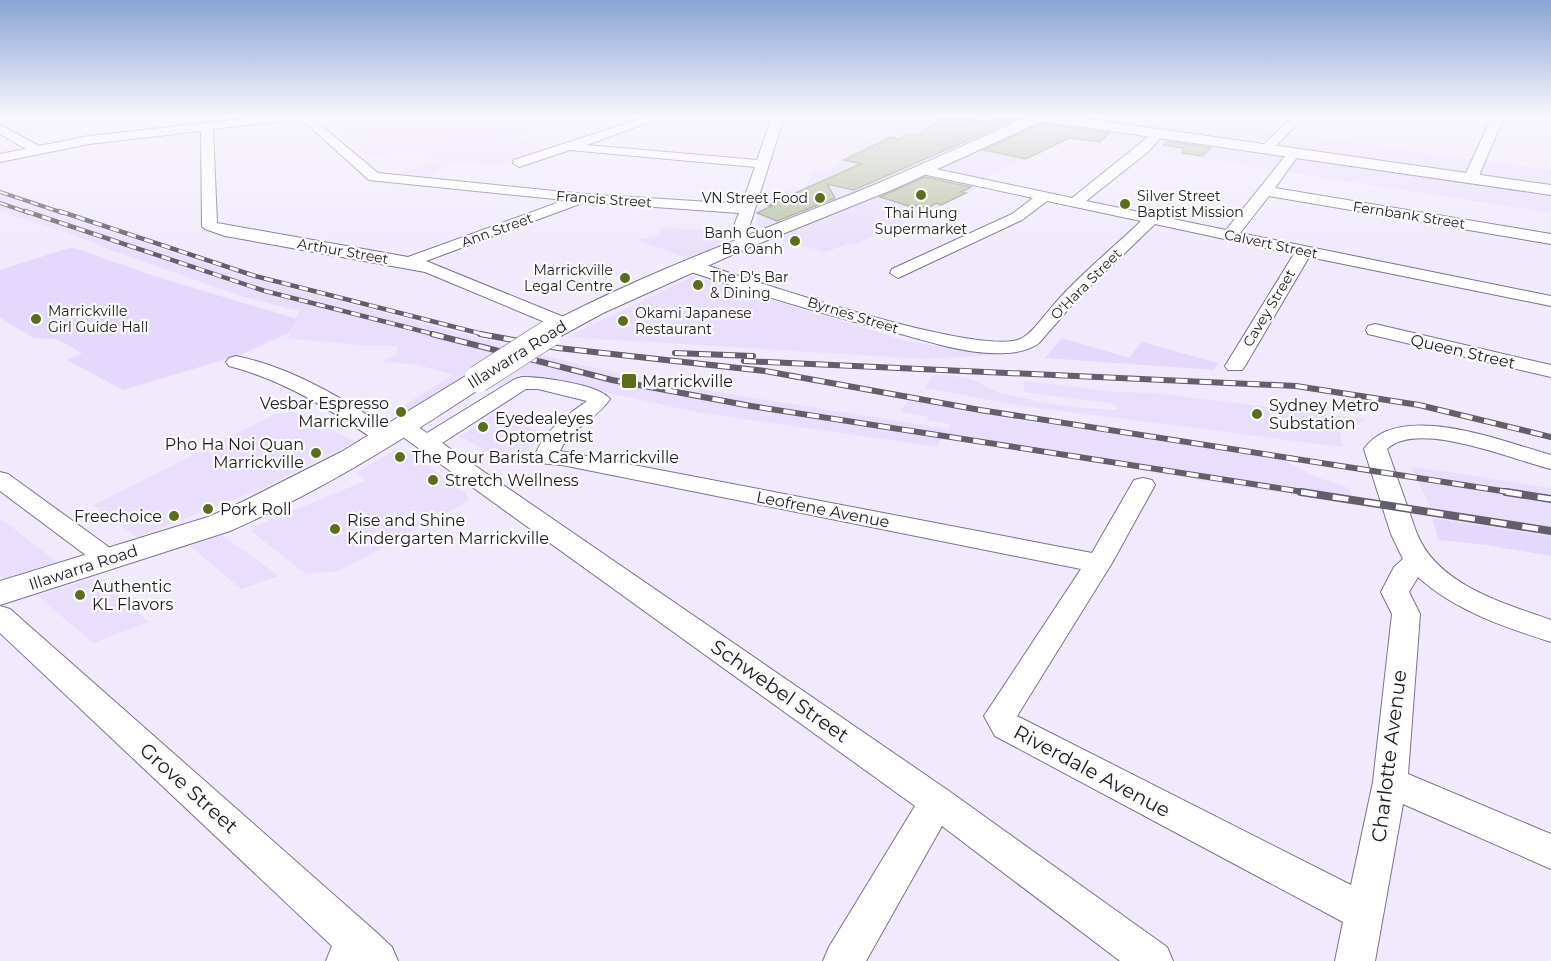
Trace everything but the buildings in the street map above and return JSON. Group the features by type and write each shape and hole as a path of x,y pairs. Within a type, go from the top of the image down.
{"main road":[{"name":"Illawarra Road","path":"0,593 244,513 301,487 406,436 478,379 558,328 746,242 940,162"},
{"path":"1355,162 1551,190"}],"street":[{"name":"Arthur Street","path":"204,162 210,226 225,231 409,262 431,268 558,328"},
{"name":"Francis Street","path":"356,162 374,177 584,198 747,209"},
{"path":"519,164 526,162"},
{"path":"740,162 764,164 740,231 741,238 746,242"},
{"path":"1075,202 1121,162"},
{"path":"1230,235 1287,162"},
{"path":"1473,179 1478,162"},
{"name":"Calvert Street","path":"922,170 1551,301"},
{"name":"Fernbank Street","path":"1266,191 1551,239"},
{"path":"898,273 1017,217 1045,196"},
{"name":"Ann Street","path":"409,262 584,198"},
{"name":"O'Hara Street","path":"1018,348 1026,344 1060,310 1071,295 1151,219"},
{"name":"Cavey Street","path":"1234,366 1304,251"},
{"name":"Byrnes Street","path":"691,266 923,336 994,348 1018,348"},
{"name":"Queen Street","path":"1375,330 1551,371"},
{"name":"Schwebel Street","path":"236,362 249,363 406,436 937,802 1152,961"},
{"name":"Leofrene Avenue","path":"406,436 522,383 538,383 599,399 595,405 554,439 548,448 546,458 562,458 1099,563"},
{"path":"1551,462 1425,432 1403,432 1380,442 1375,449 1405,535 1418,560 1437,578 1459,593 1490,609 1551,631"},
{"path":"0,479 108,559"},
{"name":"Riverdale Avenue","path":"1143,485 1099,563 1000,716 1007,727 1365,913"},
{"name":"Charlotte Avenue","path":"1355,961 1390,782 1406,614 1395,592 1404,574 1418,560"},
{"name":"Grove Street","path":"0,616 362,956"},
{"path":"1390,782 1551,852"},
{"path":"843,961 937,802"}],"shaded area":[{"path":"434,162 512,162 500,166 454,162 431,176 398,173"},
{"path":"840,162 1020,162 984,179 920,166 763,228 757,226 757,214 765,190 779,193 792,188 803,191 815,169 827,172"},
{"path":"1223,162 1492,162 1551,170 1551,213"},
{"path":"929,175 980,186 930,212 856,244 849,243 826,252 776,239"},
{"path":"0,195 244,276 586,366 680,386 948,429 950,424 901,412 908,400 992,416 1284,460 1313,476 1349,488 1355,503 1362,506 941,438 938,447 696,412 518,374 499,387 463,378 399,418 390,414 453,375 415,364 381,362 398,354 396,346 365,346 288,338 299,311 247,298 0,211"},
{"path":"662,227 728,232 723,243 689,258 637,240 658,235"},
{"path":"72,247 157,277 297,319 290,332 243,354 123,390 67,360 82,353 56,339 34,338 0,318 0,270"},
{"path":"693,276 910,342 1001,355 925,359 567,337"},
{"path":"1062,338 1129,358 1142,342 1218,363 1214,370 1045,358"},
{"path":"934,375 949,375 974,380 997,392 1046,403 1085,408 1116,410 1118,408 1110,403 1024,392 1024,381 1116,392 1154,393 1366,419 1340,432 1342,447 1023,406 925,388"},
{"path":"295,412 355,442 256,491 137,537 93,505 275,414"},
{"path":"494,413 547,435 510,465 460,436"},
{"name":"Rise and Shine Kindergarten Marrickville","path":"405,449 466,494 469,501 339,571 306,574 252,532 256,526 365,481 357,472 395,450"},
{"path":"1410,466 1551,488 1551,537 1436,518"},
{"path":"0,518 57,562 5,578 0,574"},
{"path":"1432,518 1551,537 1551,556 1439,540"},
{"path":"222,535 279,576 241,589 190,546"},
{"path":"99,576 148,622 93,643 38,596"}],"railway":[{"path":"0,192 63,213"},
{"path":"0,203 29,213"},
{"path":"25,211 265,291 437,335"},
{"path":"59,211 255,276 486,335"},
{"path":"432,334 612,380 751,406 1310,493"},
{"path":"480,334 558,348 765,371 980,410 1515,493"},
{"path":"675,353 753,356"},
{"path":"744,361 1296,386 1419,405 1551,437"},
{"path":"1301,492 1551,531"},
{"path":"1506,492 1551,499"}],"place":[{"name":"Thai Hung Supermarket","path":"921,195"},
{"name":"VN Street Food","path":"820,198"},
{"name":"Silver Street Baptist Mission","path":"1125,204"},
{"name":"Banh Cuon Ba Oanh","path":"795,241"},
{"name":"Marrickville Legal Centre","path":"625,278"},
{"name":"The D's Bar & Dining","path":"698,285"},
{"name":"Marrickville Girl Guide Hall","path":"36,319"},
{"name":"Okami Japanese Restaurant","path":"623,321"},
{"name":"Marrickville","path":"629,381"},
{"name":"Vesbar Espresso Marrickville","path":"401,412"},
{"name":"Sydney Metro Substation","path":"1257,414"},
{"name":"Eyedealeyes Optometrist","path":"483,427"},
{"name":"Pho Ha Noi Quan Marrickville","path":"316,453"},
{"name":"The Pour Barista Cafe Marrickville","path":"400,457"},
{"name":"Stretch Wellness","path":"433,480"},
{"name":"Pork Roll","path":"208,509"},
{"name":"Freechoice","path":"174,516"},
{"name":"Rise and Shine Kindergarten Marrickville","path":"335,529"},
{"name":"Authentic KL Flavors","path":"80,595"}]}
